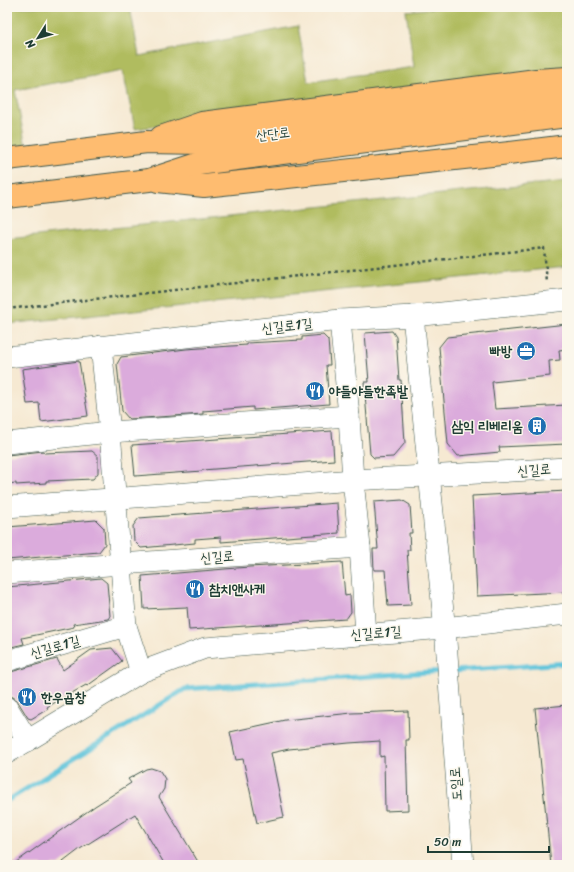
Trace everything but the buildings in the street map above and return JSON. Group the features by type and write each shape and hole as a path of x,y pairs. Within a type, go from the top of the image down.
{"main road":[{"path":"147,142 202,123 536,80 567,78"},
{"path":"7,197 149,180 198,164 537,111 567,97"},
{"path":"537,111 567,116"},
{"name":"산단로","path":"7,159 147,142 203,143 537,111"},
{"path":"149,180 204,186 567,146"}],"street":[{"name":"신길로1길","path":"7,357 340,320 413,316 558,301"},
{"path":"413,316 445,635"},
{"path":"340,320 366,634"},
{"path":"101,346 110,432 126,626 141,672"},
{"path":"7,442 110,432 349,416"},
{"name":"신길로","path":"7,507 116,500 353,480 567,468"},
{"name":"신길로","path":"7,573 360,547"},
{"name":"신길로1길","path":"7,753 141,672 205,648 366,634 445,635 567,614"},
{"name":"신길로1길","path":"7,661 126,626"},
{"name":"도일로","path":"445,635 463,865"},
{"path":"7,707 28,741"}],"path":[{"path":"7,309 544,248 558,301"}],"green space":[{"path":"7,7 130,7 139,56 298,26 308,82 414,67 406,11 442,7 567,7 567,72 135,129 123,71 15,90 26,147 7,149"},
{"path":"567,181 567,267 7,324 7,239"}],"waterway":[{"path":"453,671 567,663"},
{"path":"7,801 185,689 443,671"}],"place":[{"name":"빠방","path":"526,351"},
{"name":"야들야들한족발","path":"315,391"},
{"name":"삼익 리베리움","path":"537,426"},
{"name":"참치앤사케","path":"195,589"},
{"name":"한우곱창","path":"27,697"}]}
